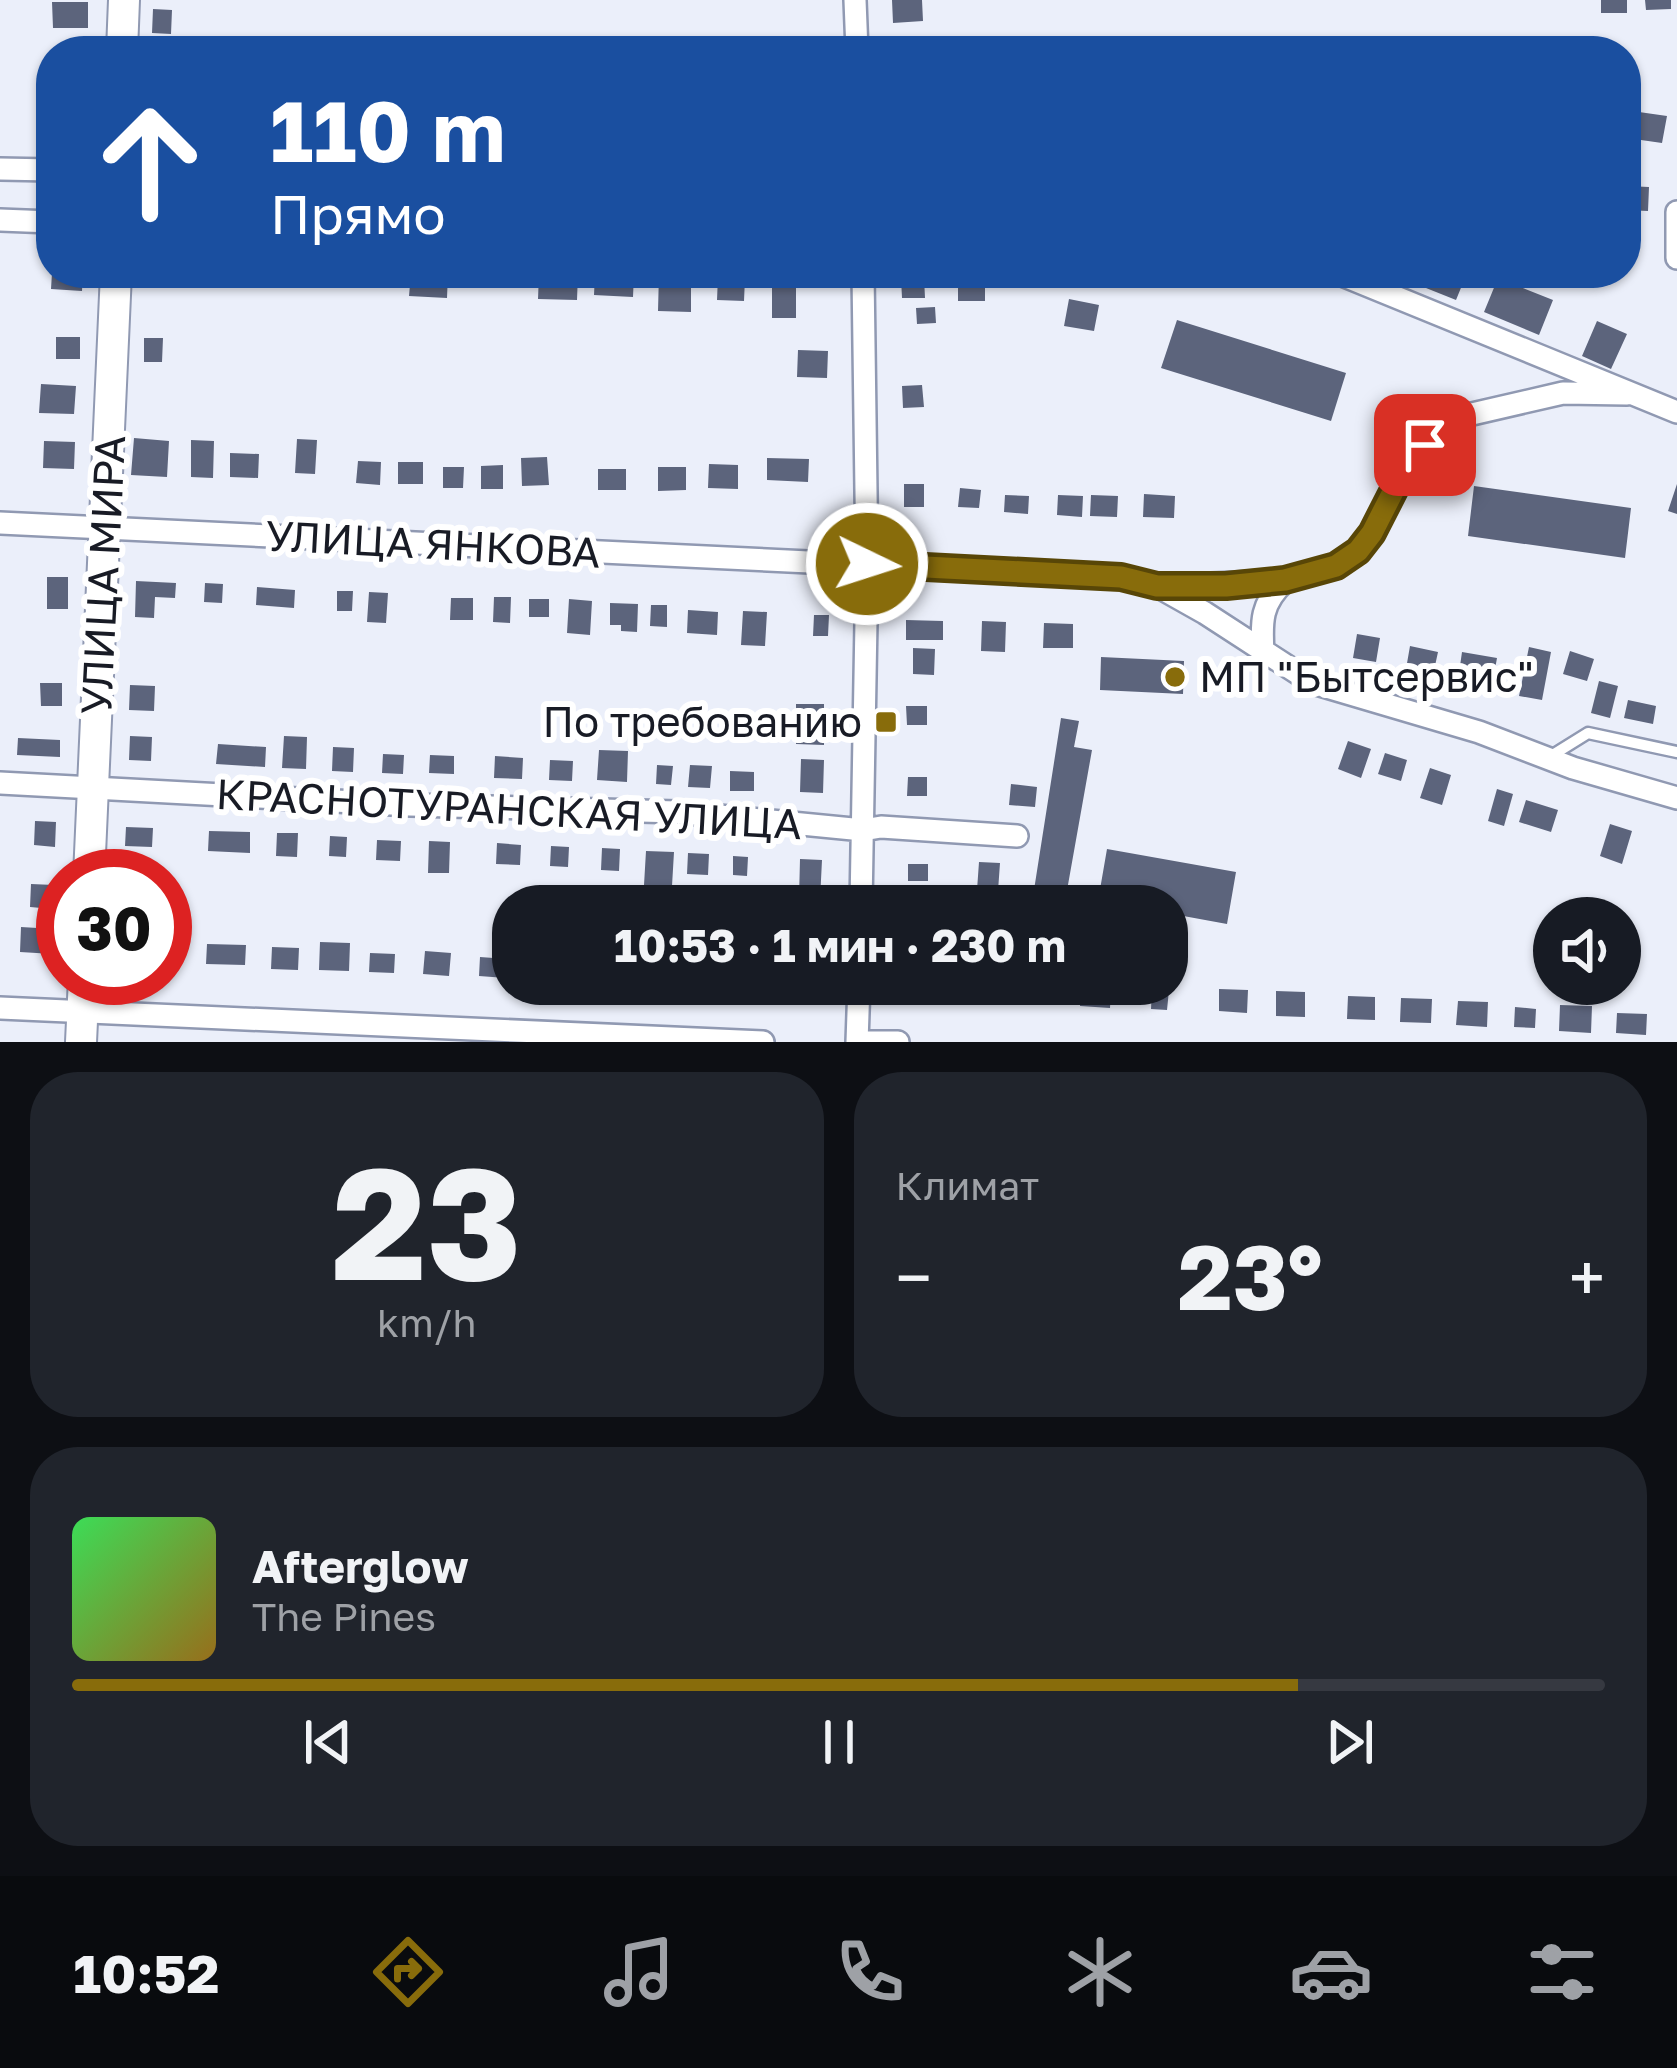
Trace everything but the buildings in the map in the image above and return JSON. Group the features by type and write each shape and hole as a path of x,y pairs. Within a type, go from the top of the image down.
{"main road":[{"path":"123,36 124,0"},
{"name":"УЛИЦА МИРА","path":"90,849 115,288"}],"street":[{"path":"855,0 856,36"},
{"path":"0,169 36,170"},
{"path":"1677,212 1677,258"},
{"path":"0,220 36,221"},
{"path":"862,885 867,564 863,288"},
{"path":"1373,288 1677,412"},
{"path":"1157,586 1285,580 1336,566 1358,551 1372,533 1398,482 1446,420 1563,393 1628,394"},
{"name":"УЛИЦА ЯНКОВА","path":"0,523 1121,577 1157,586"},
{"path":"1263,653 1262,614 1268,597 1285,580"},
{"path":"1157,586 1313,683 1677,798"},
{"name":"КРАСНОТУРАНСКАЯ УЛИЦА","path":"0,783 410,805 678,812 863,830 881,827 1017,836"},
{"path":"857,1042 858,1005"},
{"path":"0,1008 82,1027 763,1042"},
{"path":"867,1042 898,1042"}],"lane":[{"path":"1547,759 1588,733 1677,752"}],"place":[{"name":"МП \"Бытсервис\"","path":"1175,677"},
{"name":"По требованию","path":"886,722"}],"route":[{"path":"867,564 1121,577 1157,586 1285,580 1336,566 1358,551 1425,445"}]}
